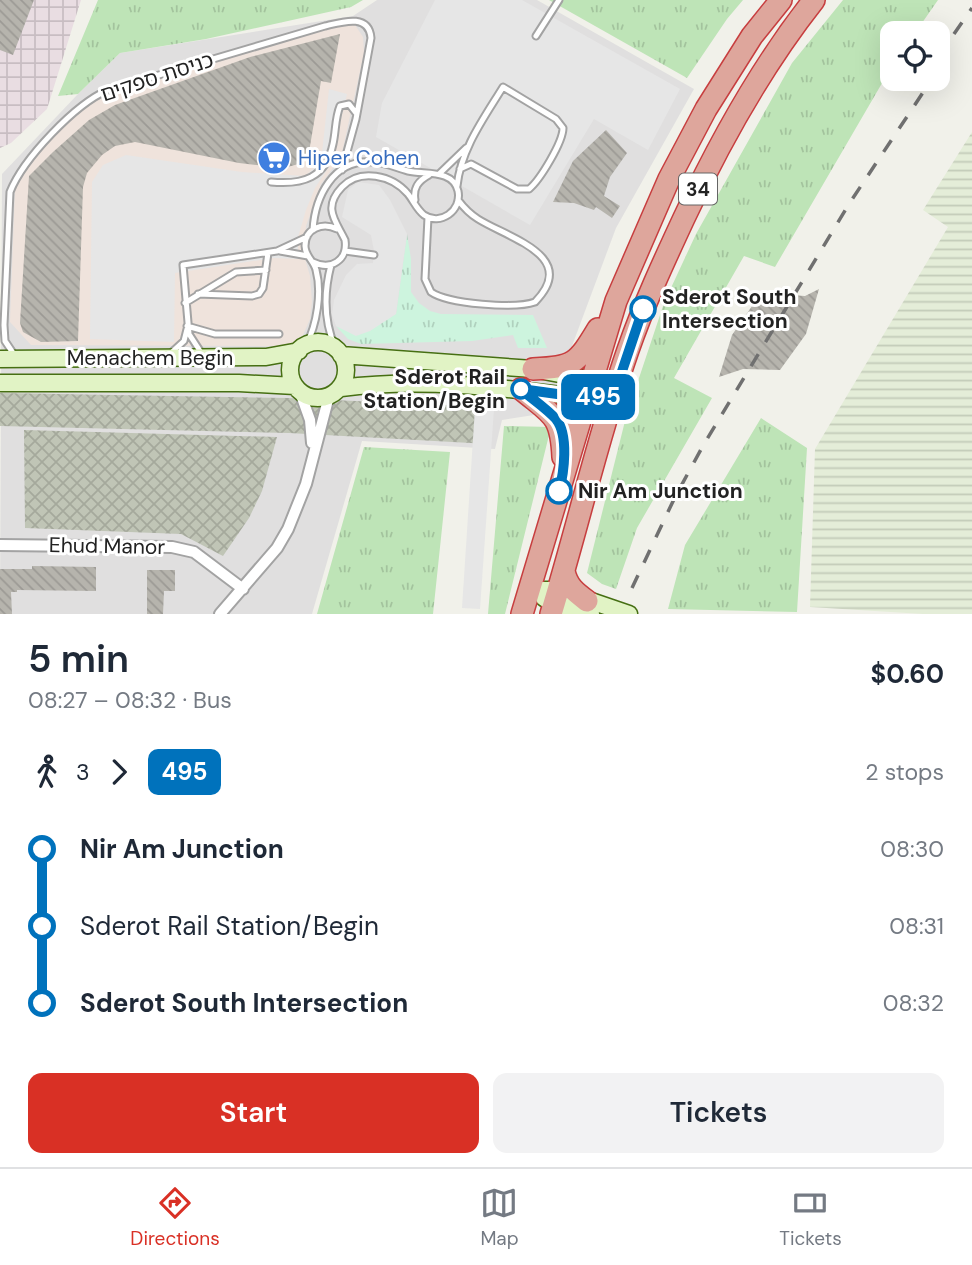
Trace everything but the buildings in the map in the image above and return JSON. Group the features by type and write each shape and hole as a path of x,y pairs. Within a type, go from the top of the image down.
{"highway":[{"name":"34","path":"522,614 616,301 668,179 706,109 752,36 781,0"},
{"name":"34","path":"557,595 614,395 650,290 709,165 763,71 814,0"},
{"path":"533,369 556,368 574,362 587,350 616,301"},
{"path":"521,389 558,421 562,433 564,472"},
{"path":"557,595 566,581 589,608"}],"main road":[{"path":"589,389 521,389 471,384 396,382 335,392 316,398 298,389 290,369 294,357 302,348 322,343 338,351 533,369 614,395"},
{"name":"Menachem Begin","path":"0,359 266,357 302,348"},
{"path":"335,392 346,372 338,351"},
{"name":"Menachem Begin","path":"0,383 239,383 298,389"},
{"path":"530,590 557,595 589,608 629,614"}],"street":[{"path":"298,389 310,420 313,456"},
{"path":"220,614 276,548 288,528 306,484 335,392"},
{"name":"Ehud Manor","path":"0,545 172,547 194,552 243,589"}],"lane":[{"path":"536,36 559,0"},
{"name":"כניסת ספקים","path":"22,359 14,355 5,341 10,192 18,175 33,156 91,98 108,90 305,31 355,20 363,23 371,38 356,119 342,170"},
{"path":"313,262 323,266 331,265 340,260 345,251 345,240 337,229 332,209 336,195 342,187 359,177 379,176 399,185 428,217 439,218 452,213 458,200 460,169 468,146 503,87 556,119 563,128 559,144 537,181 529,189 517,189 471,164 460,169"},
{"path":"271,182 291,184 305,181 317,174 330,156 340,106 346,103 353,106 356,119"},
{"path":"439,174 468,146"},
{"path":"313,230 319,197 330,180 354,164 371,161 429,175 439,174 449,178 457,188"},
{"path":"415,205 418,183 429,175"},
{"path":"428,217 425,279 431,292 452,300 516,306 535,302 547,283 549,274 545,259 533,248 477,219 458,200"},
{"path":"208,357 196,347 189,334 183,265 277,251 307,237 313,230 324,225 337,229"},
{"path":"302,348 316,318 317,275 305,247 307,237"},
{"path":"277,251 308,256"},
{"path":"345,251 374,255"},
{"path":"198,294 259,294 263,288 268,253"},
{"path":"331,265 327,288 327,317 338,351"},
{"path":"185,303 236,272 266,270"},
{"path":"187,326 215,334 279,334"},
{"path":"155,357 174,352 184,341 187,326"}],"shaded area":[{"path":"0,0 81,0 47,109 11,143 0,148"},
{"path":"377,0 537,0 694,89 616,228 547,413 502,420 495,449 362,441 312,614 0,614 2,174 120,53 353,16"},
{"path":"435,0 522,0 680,89 648,150 594,119 530,225 376,137 382,103"},
{"path":"342,19 351,19 363,37 364,53 341,157 321,184 306,226 304,255 310,276 312,302 310,319 303,335 284,346 31,345 10,322 15,188 38,152 84,105 114,86"},
{"path":"329,89 347,94 330,165 315,188 306,210 298,237 298,259 273,258 175,273 174,342 90,339 92,182 103,165 126,155 242,172 305,176 321,162"},
{"path":"972,132 972,614 923,614 810,607 815,449 948,227 923,210"},
{"path":"358,182 379,185 390,200 407,234 396,314 370,331 356,336 336,326 332,315 334,300 346,275 357,264 373,263 371,235 342,217 348,190"},
{"path":"0,393 288,398 491,407 489,444 289,433 0,426"},
{"path":"475,408 494,409 480,609 462,608"},
{"path":"24,430 277,437 262,491 249,518 223,556 181,534 25,528"}],"green space":[{"path":"98,0 363,0 351,7 206,39 120,53 78,94 58,96"},
{"path":"549,0 743,0 687,78"},
{"path":"843,0 938,0 923,21 880,21 880,87 775,267 744,256 674,378 712,398 637,528 616,589 602,584 587,573 626,417 664,303 696,234 792,63"},
{"path":"407,234 411,259 411,292 419,303 430,311 441,314 533,315 547,348 518,348 513,335 472,341 361,344 348,339 336,326 356,335 396,314"},
{"path":"761,418 807,448 797,612 668,609 685,545"},
{"path":"504,426 551,427 505,614 488,614"},
{"path":"364,447 450,452 433,614 317,614"}],"railway":[{"path":"950,40 972,8"},
{"path":"632,588 675,497 704,444 849,204 924,91"}],"bus line":[{"name":"495","path":"559,491 564,472 562,433 558,421 521,389 586,398 614,395 643,309"}],"place":[{"name":"Hiper Cohen","path":"274,158"},
{"name":"Sderot South Intersection","path":"643,309"},
{"name":"Sderot Rail Station/Begin","path":"521,389"},
{"name":"Nir Am Junction","path":"559,491"}]}
